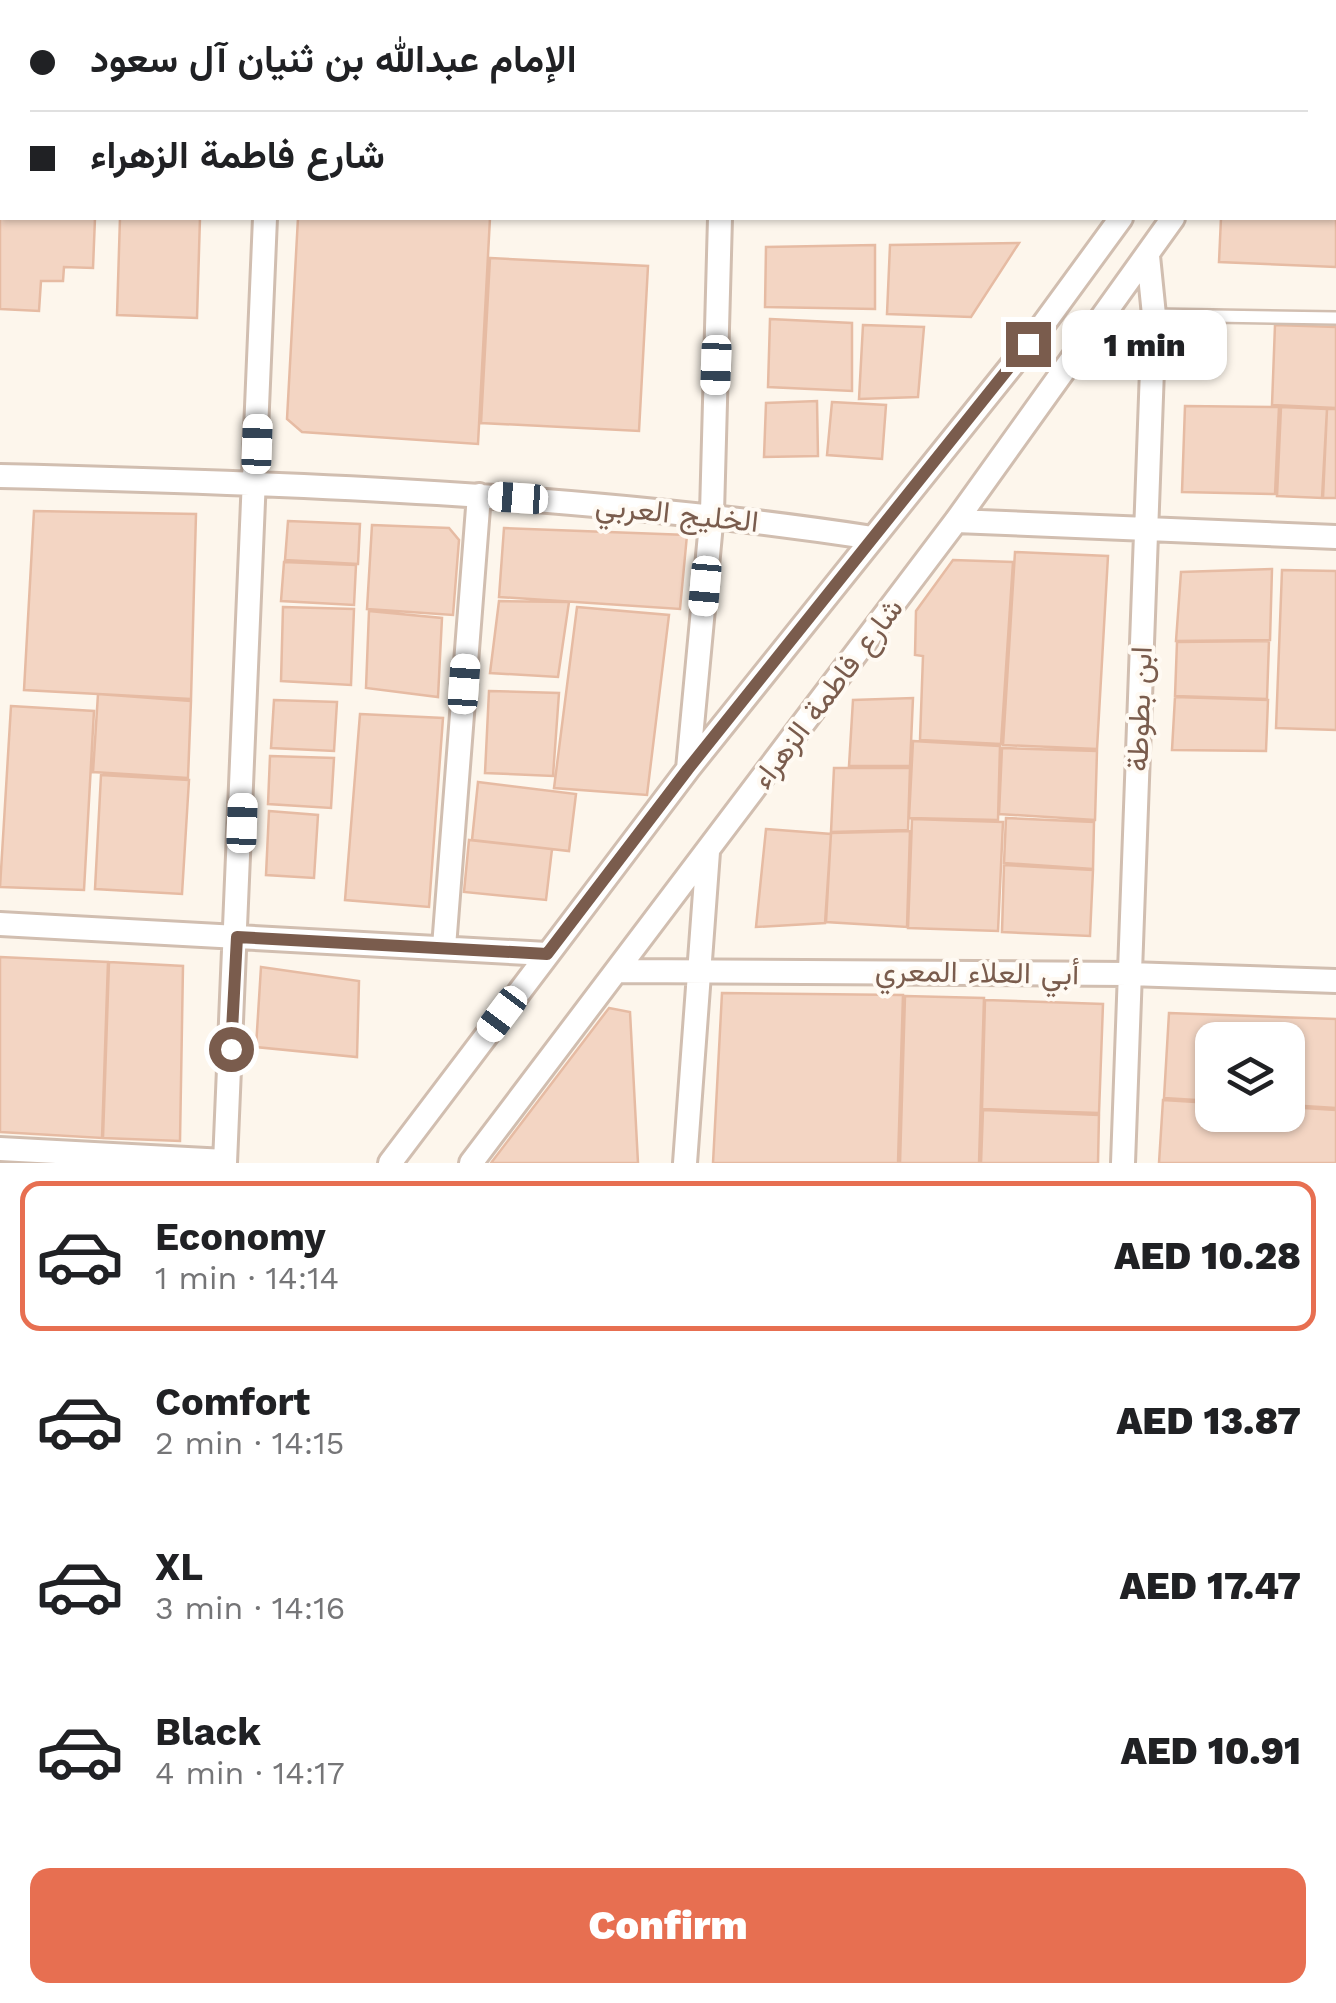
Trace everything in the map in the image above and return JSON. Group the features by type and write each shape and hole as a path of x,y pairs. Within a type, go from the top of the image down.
{"street":[{"path":"0,1149 225,1162 265,220"},
{"path":"688,769 712,513 720,220"},
{"name":"شارع فاطمة الزهراء","path":"390,1163 688,769 1028,344 1120,220"},
{"name":"شارع فاطمة الزهراء","path":"471,1163 956,522 1173,220"},
{"name":"ابن بطوطة","path":"1124,1163 1154,315 1148,256"},
{"name":"الخليج العربي","path":"0,476 256,482 479,495 712,513 873,538"},
{"path":"444,947 479,495"},
{"path":"956,522 1336,537"},
{"path":"685,1163 696,969 708,851"},
{"path":"0,924 547,954"},
{"name":"أبي العلاء المعري","path":"618,971 1129,974 1336,982"}],"lane":[{"path":"1154,315 1336,318"}],"building":[{"path":"0,220 95,220 93,268 64,267 63,281 41,281 39,311 0,309"},
{"path":"120,220 200,220 197,318 117,315"},
{"path":"298,220 490,220 478,444 302,432 287,419"},
{"path":"1221,220 1336,220 1336,267 1219,262"},
{"path":"1019,243 971,317 887,314 890,245"},
{"path":"875,245 875,309 765,307 766,247"},
{"path":"490,258 648,266 639,431 481,423"},
{"path":"770,319 852,323 852,391 768,387"},
{"path":"863,325 924,327 918,397 859,399"},
{"path":"1275,325 1336,327 1336,408 1272,405"},
{"path":"817,401 818,456 764,457 766,403"},
{"path":"832,402 886,405 882,459 827,455"},
{"path":"1185,406 1279,407 1275,494 1182,492"},
{"path":"1281,407 1327,409 1322,498 1277,496"},
{"path":"1327,409 1336,409 1336,498 1323,498"},
{"path":"34,511 196,514 191,699 24,690"},
{"path":"288,521 360,524 358,564 285,560"},
{"path":"372,525 449,528 459,540 453,615 367,609"},
{"path":"504,528 687,535 680,609 499,597"},
{"path":"1015,552 1108,556 1097,749 1003,745"},
{"path":"953,560 1013,562 1001,744 920,740 923,656 915,655 916,611"},
{"path":"284,562 356,565 354,605 281,601"},
{"path":"1272,569 1270,640 1176,641 1181,572"},
{"path":"1282,570 1336,571 1336,730 1276,728"},
{"path":"499,601 569,602 558,677 490,673"},
{"path":"283,607 354,609 351,685 281,681"},
{"path":"577,607 669,615 647,795 554,788"},
{"path":"369,611 442,618 438,697 366,688"},
{"path":"1269,641 1267,699 1175,696 1177,642"},
{"path":"489,691 559,693 553,776 485,773"},
{"path":"98,694 191,701 188,778 93,772"},
{"path":"1175,697 1268,700 1266,751 1172,750"},
{"path":"913,698 910,766 849,766 853,700"},
{"path":"274,700 337,702 334,751 271,748"},
{"path":"11,706 94,711 84,890 0,887"},
{"path":"360,714 443,718 429,907 345,900"},
{"path":"913,741 1000,746 998,820 909,818"},
{"path":"1002,748 1097,751 1095,820 999,814"},
{"path":"270,756 334,758 331,808 268,804"},
{"path":"834,768 910,768 908,830 831,832"},
{"path":"101,775 189,780 182,894 95,889"},
{"path":"478,782 576,794 569,851 472,840"},
{"path":"269,811 318,815 314,878 266,875"},
{"path":"1006,818 1094,822 1093,869 1004,863"},
{"path":"912,819 1003,822 998,931 908,928"},
{"path":"766,829 831,834 825,923 756,927"},
{"path":"910,831 907,927 826,922 831,833"},
{"path":"469,840 552,849 546,900 464,892"},
{"path":"1004,865 1093,870 1090,936 1002,932"},
{"path":"0,957 108,962 102,1138 0,1132"},
{"path":"109,962 183,966 180,1141 103,1138"},
{"path":"261,967 359,981 357,1057 256,1047"},
{"path":"722,993 903,995 898,1163 713,1163"},
{"path":"905,996 984,998 979,1163 900,1163"},
{"path":"985,1000 1103,1004 1099,1113 982,1109"},
{"path":"609,1008 630,1012 638,1163 491,1163"},
{"path":"1169,1013 1336,1019 1336,1108 1305,1106 1305,1022 1195,1022 1195,1100 1164,1098"},
{"path":"1163,1100 1195,1102 1195,1132 1305,1132 1305,1108 1336,1110 1336,1163 1159,1163"},
{"path":"983,1110 1099,1115 1098,1163 981,1163"}],"route":[{"path":"231,1049 237,937 547,954 688,769 1028,344"}]}
